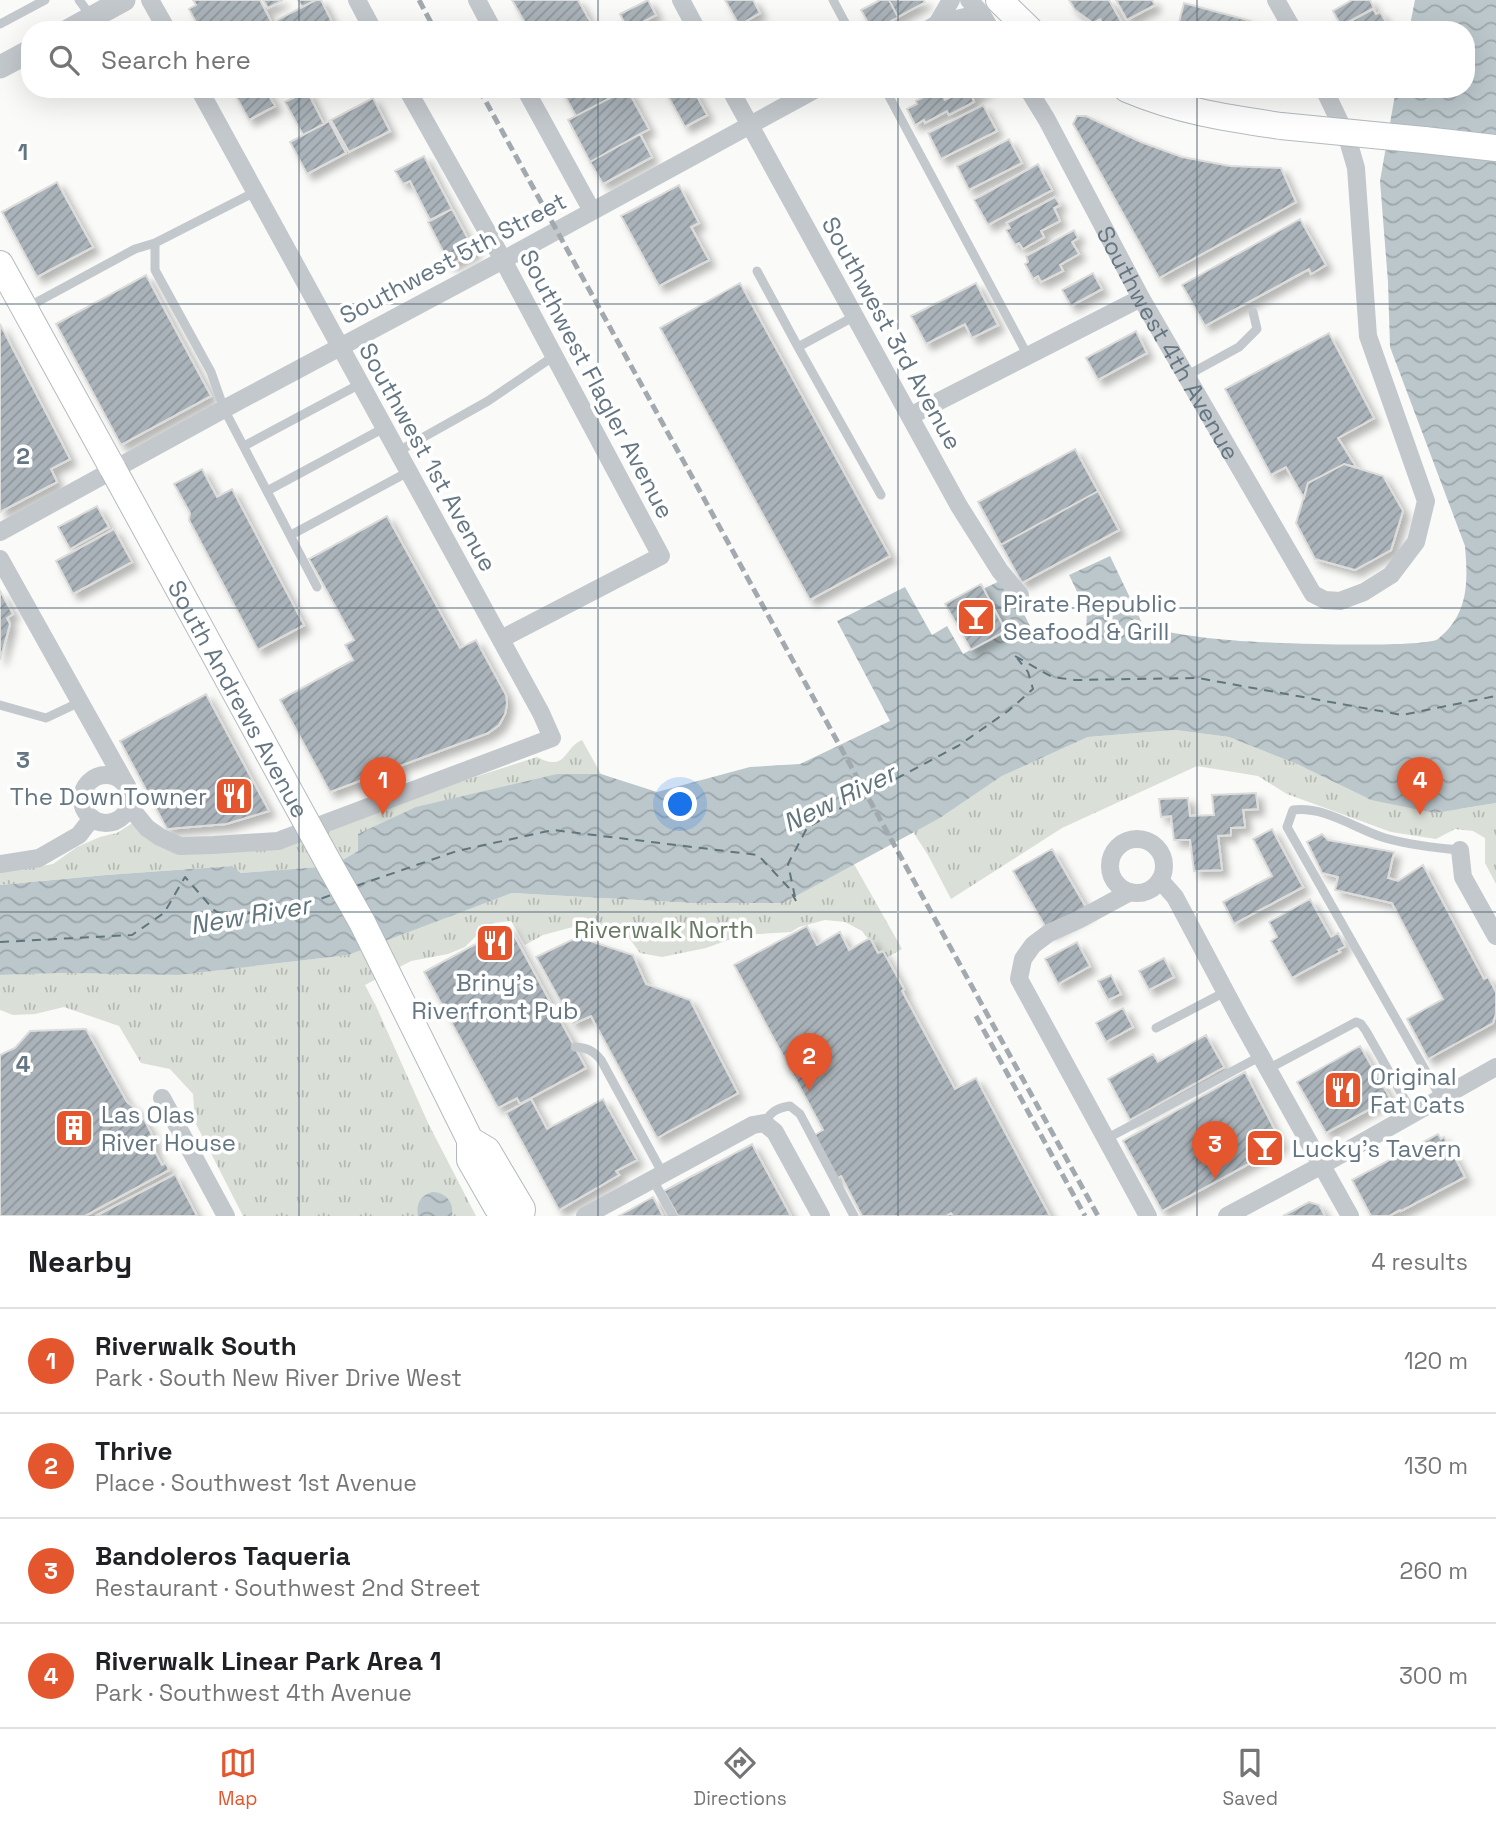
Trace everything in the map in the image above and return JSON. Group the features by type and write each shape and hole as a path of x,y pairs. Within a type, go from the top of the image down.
{"main road":[{"path":"983,4 1014,21"},
{"path":"1149,98 1212,116 1282,127 1496,148"},
{"name":"South Andrews Avenue","path":"0,264 362,922 470,1140 470,1160 497,1207 508,1216"},
{"name":"South Andrews Avenue","path":"470,1140 487,1150 522,1209 521,1216"}],"street":[{"path":"150,0 162,21"},
{"path":"357,0 368,21"},
{"path":"477,0 488,21"},
{"path":"681,0 692,21"},
{"path":"936,21 951,0"},
{"path":"1276,0 1288,21"},
{"path":"86,9 118,1"},
{"path":"945,21 983,4 988,21"},
{"path":"0,66 21,56"},
{"name":"Southwest 1st Avenue","path":"129,806 147,828 180,846 278,841 552,738 501,639 204,98"},
{"name":"Southwest Flagler Avenue","path":"412,98 503,260 662,556 501,639"},
{"path":"531,98 592,211"},
{"name":"Southwest 3rd Avenue","path":"735,98 959,506 1000,571 1020,595"},
{"name":"Southwest 5th Street","path":"0,532 799,98"},
{"name":"Southwest 4th Avenue","path":"1034,98 1141,298 1313,594 1325,600 1340,601 1364,592 1391,575 1416,542 1426,501 1368,337 1356,168 1347,137 1328,98"},
{"path":"910,416 1141,298"},
{"path":"0,559 127,786 129,806 120,818 113,822 98,822 86,813 82,805 83,789 94,778 101,775 116,777 127,786"},
{"path":"94,778 100,764 99,737"},
{"path":"0,864 38,859 79,835 92,818"},
{"path":"1130,892 1115,881 1110,865 1112,856 1124,842 1141,839 1157,847 1165,863 1164,872 1154,887 1147,891 1130,892 1049,933 1033,945 1023,959 1019,979 1148,1216"},
{"path":"1460,850 1462,877 1496,936"},
{"path":"1160,880 1175,897 1350,1216"},
{"path":"1227,1216 1496,1067"},
{"path":"162,1098 226,1216"},
{"path":"585,1216 753,1125 764,1123 775,1132 821,1216"}],"lane":[{"path":"0,24 45,0"},
{"path":"833,0 844,21"},
{"path":"890,98 1028,356"},
{"path":"24,309 135,249 155,243 255,192"},
{"path":"155,243 155,270 211,372 224,409 317,587"},
{"path":"757,271 881,495"},
{"path":"1186,376 1239,347 1256,329 1253,312"},
{"path":"799,347 855,316"},
{"path":"397,452 488,401 554,356"},
{"path":"244,446 360,384"},
{"path":"268,491 384,428"},
{"path":"291,535 408,472"},
{"path":"0,705 46,718 80,702"},
{"path":"1441,1098 1287,827 1293,810 1305,809 1318,811 1384,838 1414,845 1460,850"},
{"path":"1156,1028 1225,992"},
{"path":"1106,1139 1264,1062 1356,1022 1366,1031 1413,1114"},
{"path":"575,1047 594,1051 601,1060 658,1177 673,1216"},
{"path":"764,1123 777,1108 790,1106 800,1114 854,1216"}],"green space":[{"path":"1175,730 1229,737 1299,765 1371,800 1460,809 1496,803 1496,884 1485,863 1485,838 1473,831 1455,829 1436,839 1391,832 1287,794 1258,776 1197,766 1062,828 951,899 913,832 940,818 1002,776 1088,737"},
{"path":"582,740 601,774 557,774 358,851 332,866 241,873 231,866 0,885 0,870 19,870 53,864 77,847 117,833 134,822 143,836 290,844 434,790 537,757 554,762 560,760"},
{"name":"Riverwalk North","path":"854,864 902,949 884,959 862,931 845,922 825,920 791,932 742,935 706,948 662,957 640,953 629,938 603,929 573,927 543,935 525,945 511,921 494,923 465,947 448,954 411,961 365,985 429,1125 476,1216 243,1216 195,1122 193,1094 170,1069 141,1063 119,1026 64,1007 35,1014 13,1015 0,1010 0,975 179,975 347,955 512,893 692,903 782,903"}],"water":[{"name":"New River","path":"1415,0 1496,0 1496,803 1435,813 1371,800 1299,765 1229,737 1175,730 1088,737 1002,776 940,818 783,903 692,903 512,893 348,955 179,975 0,975 0,885 232,866 241,873 332,866 358,851 358,834 416,807 557,774 601,774 657,792 750,767 800,764 890,721 837,621 905,587 932,635 947,626 963,654 1006,631 983,589 1006,578 1039,644 1086,634 1087,612 1069,575 1110,556 1144,627 1207,638 1271,643 1373,645 1438,639 1456,619 1461,608 1466,585 1465,546 1390,347 1380,181 1394,98 1475,98 1475,21 1411,21"},
{"path":"432,1192 448,1199 452,1206 452,1216 418,1216 420,1201"}],"building":[{"path":"193,0 260,0 271,21 195,21 189,9 196,5"},
{"path":"263,0 283,0 268,8"},
{"path":"298,0 316,0 302,7"},
{"path":"321,0 332,21 278,21"},
{"path":"512,0 578,0 590,21 524,21"},
{"path":"648,0 656,15 645,21 624,21 620,14"},
{"path":"725,0 753,0 760,13 746,21 737,21"},
{"path":"880,0 889,0 898,17 891,21 867,21 861,10"},
{"path":"889,0 923,0 925,2 898,17"},
{"path":"1069,0 1109,0 1121,21 1090,21 1075,10"},
{"path":"1116,0 1152,0 1155,5 1127,20"},
{"path":"1352,0 1370,0 1374,8 1350,21 1338,21 1333,11"},
{"path":"1184,3 1251,21 1179,21"},
{"path":"1373,9 1376,14 1380,12 1385,21 1351,21"},
{"path":"237,98 270,98 275,106 249,120"},
{"path":"293,98 311,98 324,124 303,135 285,102"},
{"path":"373,98 390,131 349,152 331,120"},
{"path":"566,98 610,98 576,116"},
{"path":"610,98 632,98 649,129 590,162 568,120"},
{"path":"669,98 698,98 707,115 685,127"},
{"path":"922,98 972,98 974,102 949,115 947,111 925,123 924,120 915,125 907,109 917,104 916,101"},
{"path":"983,105 997,131 941,159 928,133"},
{"path":"1077,116 1086,116 1141,142 1182,157 1230,166 1281,168 1296,202 1159,278 1073,124"},
{"path":"329,121 346,153 307,174 290,142"},
{"path":"640,134 652,157 603,184 590,162"},
{"path":"1009,139 1022,163 969,190 957,166"},
{"path":"424,156 452,209 430,220 410,181 403,184 395,171"},
{"path":"1038,164 1052,190 988,225 974,200"},
{"path":"57,182 93,247 37,277 2,212"},
{"path":"679,185 699,223 691,227 709,260 659,286 621,216"},
{"path":"1055,197 1060,205 1054,208 1060,221 1041,231 1044,237 1023,249 1019,243 1015,245 1006,230 1010,228 1007,223"},
{"path":"452,209 475,252 450,265 428,222"},
{"path":"1300,219 1326,265 1311,274 1309,269 1205,326 1182,285"},
{"path":"1074,230 1078,238 1072,242 1079,254 1060,265 1063,271 1041,282 1038,276 1033,279 1025,264 1028,262 1026,256"},
{"path":"1093,273 1102,289 1071,306 1062,290"},
{"path":"146,275 211,396 121,445 56,324"},
{"path":"740,283 890,556 810,600 660,328"},
{"path":"976,283 998,325 972,338 965,324 926,344 911,316"},
{"path":"0,324 70,459 51,469 57,482 0,512"},
{"path":"1136,331 1147,353 1098,380 1086,358"},
{"path":"1329,333 1374,418 1338,438 1356,467 1344,464 1308,483 1304,498 1286,467 1271,475 1225,389"},
{"path":"1075,449 1098,491 1001,545 978,502"},
{"path":"1344,464 1383,476 1403,511 1391,550 1355,570 1315,559 1296,523 1308,483"},
{"path":"202,469 217,497 232,489 304,625 258,650 189,520 190,513 174,484"},
{"path":"1098,491 1119,530 1022,583 1001,545"},
{"path":"97,506 109,527 70,549 58,527"},
{"path":"387,516 460,648 476,640 506,695 505,714 499,725 488,733 330,792 280,700 353,660 345,645 354,640 309,559"},
{"path":"114,529 132,562 73,594 56,561"},
{"name":"Pirate Republic Seafood & Grill","path":"981,584 1006,631 971,650 945,604"},
{"path":"0,591 13,614 7,618 10,624 0,660"},
{"path":"206,694 269,811 226,824 167,829 120,741"},
{"path":"1256,793 1258,809 1243,810 1245,827 1231,828 1231,835 1218,836 1222,870 1194,871 1190,840 1174,840 1171,816 1161,817 1159,799 1188,798 1190,816 1214,815 1212,795"},
{"path":"1272,829 1303,887 1234,924 1223,902 1272,876 1253,839"},
{"path":"1322,834 1328,840 1394,852 1388,878 1398,881 1423,865 1484,979 1488,977 1496,992 1493,1023 1428,1059 1407,1019 1443,999 1392,903 1335,890 1338,877 1322,873 1307,842"},
{"path":"1052,849 1088,911 1049,933 1013,871"},
{"path":"1310,899 1331,937 1338,933 1345,946 1338,950 1340,952 1292,978 1271,941 1277,937 1269,922"},
{"path":"509,926 586,1068 520,1104 517,1098 498,1108 424,972"},
{"path":"807,926 817,945 840,932 849,950 870,938 878,953 883,951 955,1089 976,1078 1050,1216 953,1216 951,1213 946,1216 862,1216 841,1176 836,1179 813,1136 823,1130 734,965"},
{"path":"578,937 633,955 646,984 690,1000 738,1093 657,1138 591,1016 573,1024 536,957"},
{"path":"1077,942 1090,966 1058,984 1045,959"},
{"path":"1164,958 1174,977 1149,990 1139,971"},
{"path":"1111,975 1121,994 1108,1000 1098,981"},
{"path":"1123,1008 1133,1027 1106,1042 1096,1023"},
{"name":"Las Olas River House","path":"86,1029 127,1102 145,1121 152,1135 154,1150 162,1165 166,1163 169,1170 85,1216 0,1216 0,1055 15,1048 30,1031"},
{"path":"1206,1035 1224,1067 1130,1120 1108,1079 1153,1054 1158,1062"},
{"name":"Original Fat Cats","path":"1360,1046 1390,1098 1326,1133 1297,1082"},
{"path":"1245,1072 1281,1142 1278,1148 1162,1211 1123,1141"},
{"path":"531,1099 547,1129 603,1099 637,1160 616,1171 619,1175 559,1210 506,1113"},
{"path":"1438,1134 1441,1139 1444,1137 1465,1177 1389,1216 1371,1216 1352,1180"},
{"path":"752,1144 791,1216 678,1216 664,1191"},
{"path":"175,1174 197,1216 96,1216"},
{"path":"653,1197 663,1216 619,1216"},
{"path":"1309,1202 1319,1205 1325,1216 1283,1216"}],"ferry route":[{"path":"1015,656 1052,677 1075,680 1198,678 1402,715 1496,696"},
{"path":"795,897 788,864 807,828 958,746 1008,711 1033,689 1028,672 1017,658"},
{"path":"356,886 457,851 553,830 758,855 789,888 796,901"},
{"path":"0,942 132,935 164,913 185,877 214,910 224,916 296,908 331,895"}],"railway":[{"path":"419,0 430,21"},
{"path":"484,98 1098,1216"},
{"path":"976,1016 1085,1216"}],"place":[{"name":"Pirate Republic Seafood & Grill","path":"976,617"},
{"name":"The DownTowner","path":"234,796"},
{"name":"Riverwalk South","path":"383,815"},
{"name":"Riverwalk Linear Park Area 1","path":"1420,815"},
{"name":"Briny’s Riverfront Pub","path":"495,943"},
{"name":"Original Fat Cats","path":"1343,1090"},
{"name":"Thrive","path":"809,1091"},
{"name":"Las Olas River House","path":"74,1128"},
{"name":"Lucky's Tavern","path":"1265,1148"},
{"name":"Bandoleros Taqueria","path":"1215,1179"}]}
